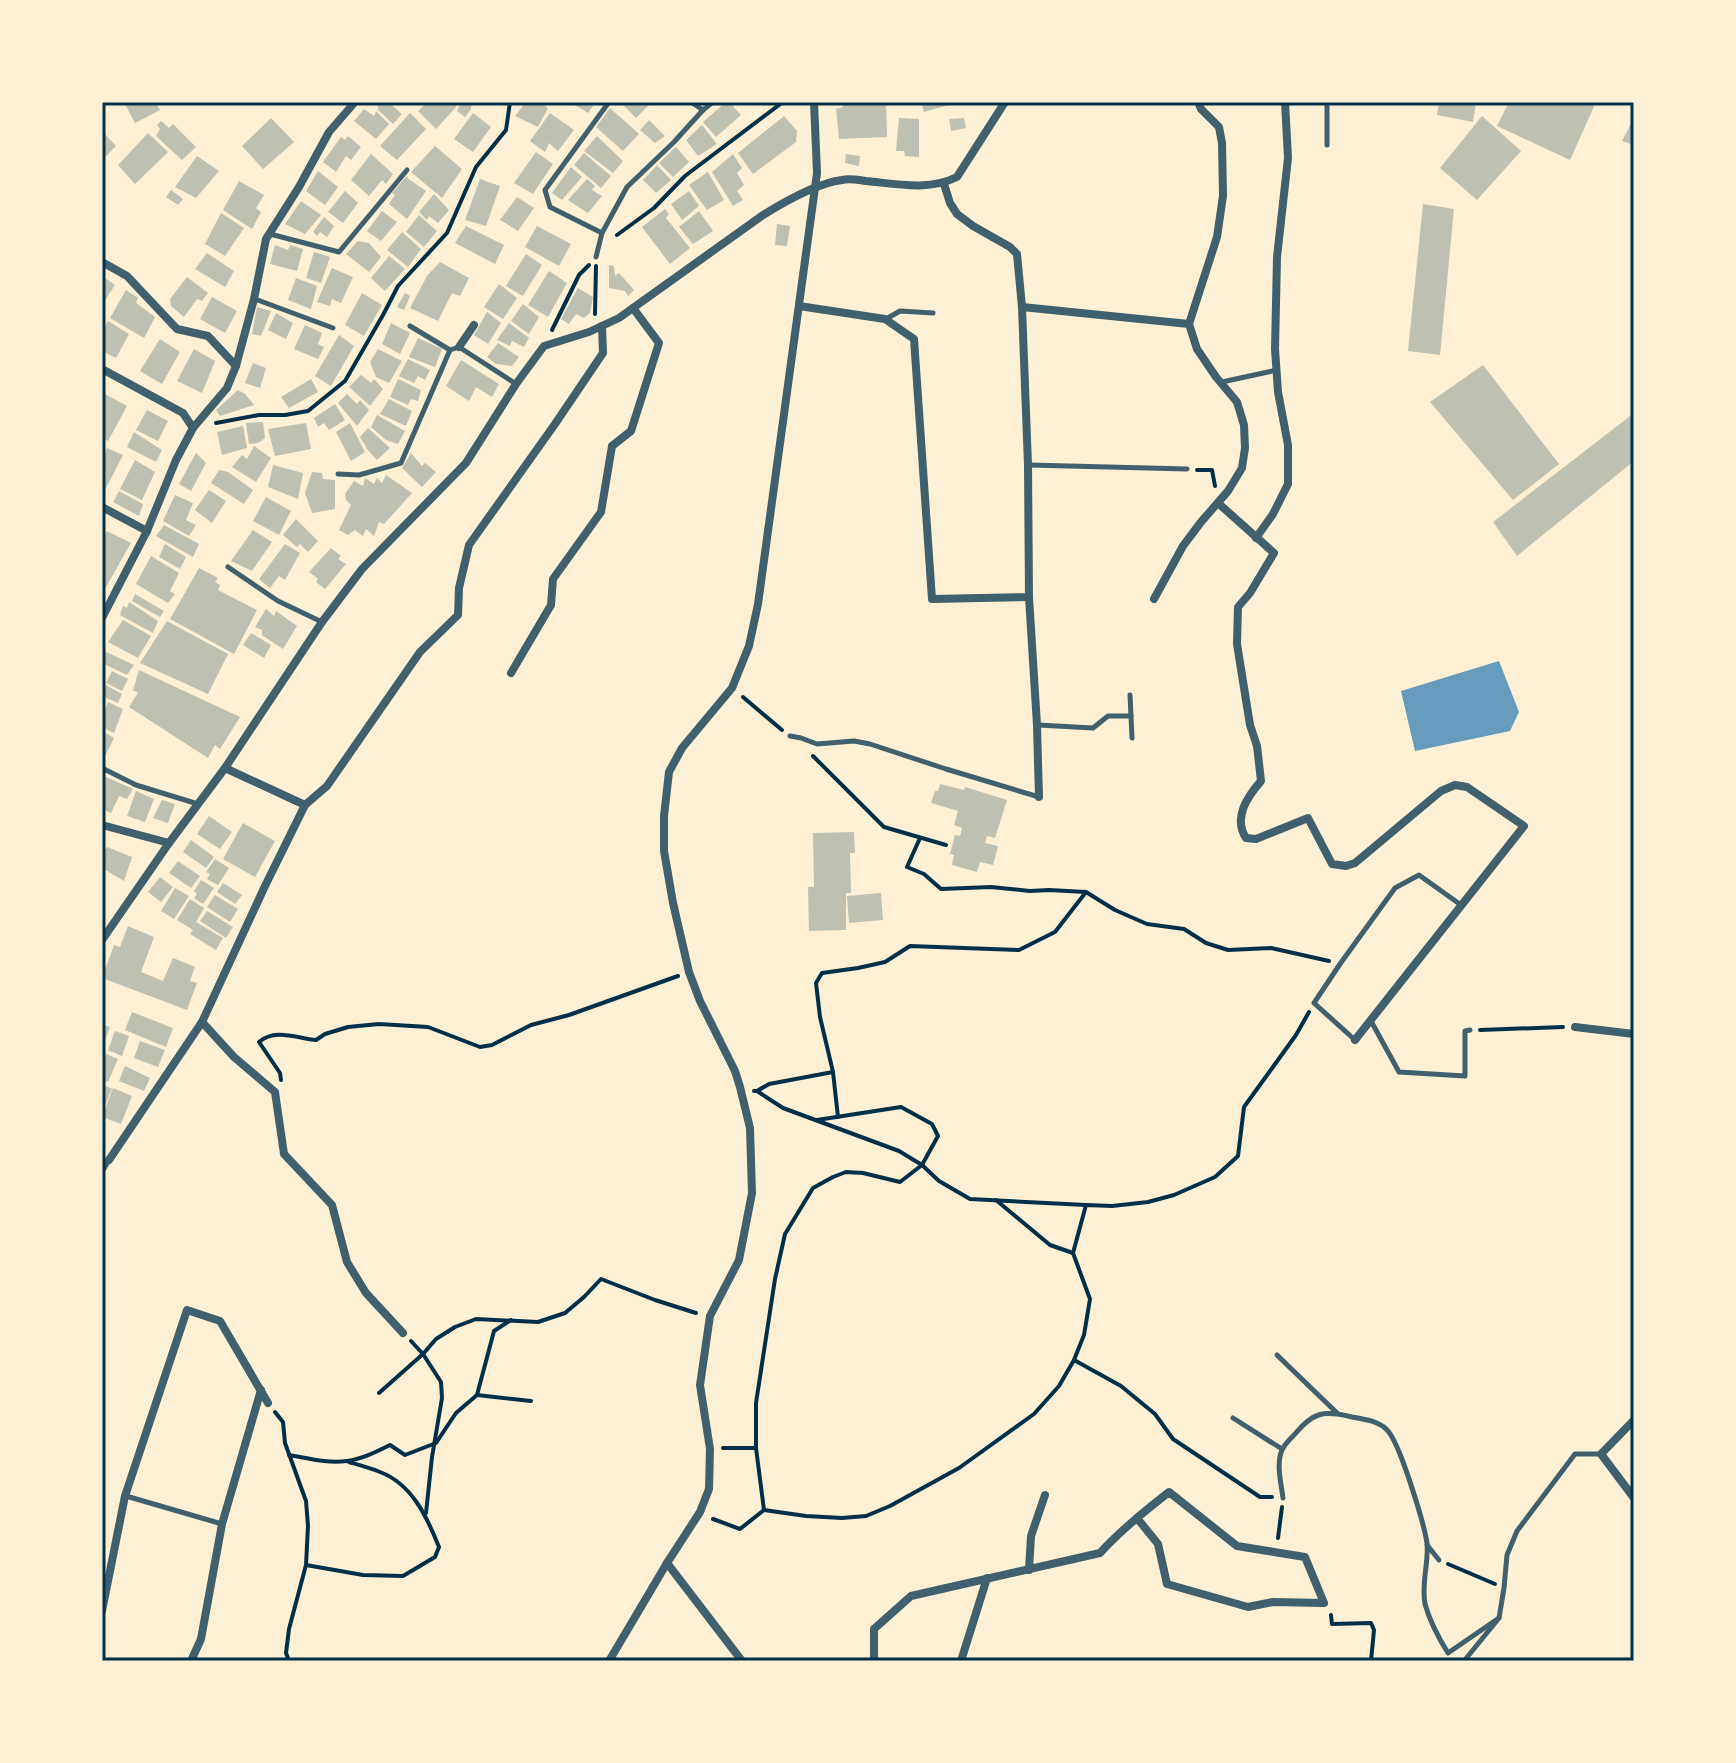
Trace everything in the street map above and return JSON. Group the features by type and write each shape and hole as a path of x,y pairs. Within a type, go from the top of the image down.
{"street":[{"path":"102,618 147,531 176,460 193,428 227,388 254,299 266,239 329,132 355,102"},
{"path":"609,1661 700,1512 709,1489 710,1449 700,1385 710,1316 739,1260 752,1193 750,1128 735,1071 689,972 664,851 664,816 669,772 682,748 732,688 749,646 758,604 817,173 814,102"},
{"path":"102,940 225,768 322,622 362,569 466,463 544,346 619,318 785,201 845,179 913,186 944,184 957,177 1005,102"},
{"path":"1154,599 1183,546 1228,491 1242,468 1245,448 1244,425 1237,402 1197,349 1189,324 1217,237 1223,196 1219,127 1198,102"},
{"path":"1256,538 1288,484 1288,445 1278,392 1275,349 1277,257 1288,158 1285,102"},
{"path":"944,184 957,214 1017,254 1022,307 1029,597 1039,797"},
{"path":"102,262 127,276 177,329 208,336 236,366"},
{"path":"799,306 885,319 914,339 932,599 1029,597"},
{"path":"1022,307 1189,324"},
{"path":"511,673 551,605 553,579 601,512 612,446 631,431 659,343 633,308"},
{"path":"454,348 474,325"},
{"path":"109,1160 202,1022 305,805 327,786 420,652 458,615 459,588 469,545 603,353 602,326"},
{"path":"102,369 183,413 193,428"},
{"path":"1218,503 1274,553 1238,607 1237,644 1261,781 1243,807 1241,831 1246,838 1256,839 1308,818 1332,864 1346,866 1355,863 1441,791 1455,785 1467,787 1524,826 1355,1040"},
{"path":"102,507 147,531"},
{"path":"225,768 305,805"},
{"path":"102,825 169,843"},
{"path":"202,1022 234,1057 275,1092 284,1154 332,1205 347,1262 366,1293 403,1333"},
{"path":"1575,1027 1634,1034"},
{"path":"102,1611 125,1496 187,1310 220,1321 268,1403"},
{"path":"191,1661 201,1639 222,1524 261,1390"},
{"path":"1634,1420 1601,1454 1634,1498"},
{"path":"874,1661 874,1629 911,1596 1100,1553 1118,1534 1137,1518 1169,1492 1237,1546 1305,1557 1324,1603 1273,1602 1248,1607 1167,1584 1158,1544 1137,1518"},
{"path":"1029,1570 1031,1536 1045,1495"},
{"path":"667,1563 742,1661"},
{"path":"961,1661 987,1578"}],"lane":[{"path":"602,233 550,207 545,190 609,102"},
{"path":"691,102 703,110"},
{"path":"596,257 602,233 627,187 713,102"},
{"path":"1327,102 1327,145"},
{"path":"269,234 339,252 407,170"},
{"path":"254,299 333,328"},
{"path":"885,319 900,311 933,313"},
{"path":"410,326 516,384"},
{"path":"338,474 359,475 401,463 454,348"},
{"path":"1221,383 1277,370"},
{"path":"1028,465 1187,469"},
{"path":"228,567 278,601 322,622"},
{"path":"1130,695 1132,738"},
{"path":"1037,725 1093,728 1108,716 1131,716"},
{"path":"790,736 817,744 854,741 870,744 1039,797"},
{"path":"102,768 136,785 198,804"},
{"path":"1355,1040 1314,1003 1395,888 1419,875 1461,905"},
{"path":"1370,1020 1399,1072 1465,1076 1465,1031 1470,1030"},
{"path":"102,1172 109,1160"},
{"path":"1277,1355 1338,1413"},
{"path":"1283,1498 1279,1472 1282,1449 1306,1421 1319,1414 1338,1413 1369,1420 1387,1429 1416,1502 1427,1545 1425,1601 1433,1629 1448,1653 1499,1618"},
{"path":"1233,1418 1282,1449"},
{"path":"1464,1661 1499,1618 1507,1555 1517,1531 1575,1454 1601,1454"},
{"path":"125,1496 222,1524"},
{"path":"1427,1545 1439,1560"}],"path":[{"path":"193,428 259,415 308,411 345,381 398,286 447,233 476,167 506,130 510,102"},
{"path":"544,346 579,275 609,241 654,208 685,176 783,102"},
{"path":"596,257 595,315 602,326"},
{"path":"1187,469 1212,470 1218,503"},
{"path":"732,688 790,736"},
{"path":"812,756 884,827 946,845"},
{"path":"920,838 907,867 924,874 941,889 991,887 1086,892 1115,910 1147,924 1184,929 1206,943 1228,950 1271,948 1340,964"},
{"path":"838,1117 833,1072 818,1006 816,983 822,973 885,962 910,946 1019,950 1055,932 1086,892"},
{"path":"275,1092 282,1086 280,1073 259,1042 267,1035 278,1033 316,1040 348,1027 379,1024 428,1027 480,1047 492,1045 531,1025 569,1015 689,972"},
{"path":"740,1087 757,1091 783,1108 899,1151 922,1165 939,1181 970,1199 1112,1206 1148,1202 1174,1195 1215,1177 1238,1156 1244,1107 1296,1035 1314,1003"},
{"path":"1470,1030 1575,1027"},
{"path":"757,1091 769,1084 833,1072"},
{"path":"764,1510 756,1448 756,1403 785,1234 813,1188 846,1172 900,1182 922,1165 938,1136 932,1124 901,1107 817,1120"},
{"path":"996,1200 1050,1245 1073,1253"},
{"path":"700,1512 740,1529 764,1510 806,1516 866,1516 959,1468 1034,1414 1059,1386 1084,1335 1090,1299 1073,1253 1086,1205"},
{"path":"379,1393 436,1339 455,1327 476,1319 538,1322 565,1313 601,1279 655,1300 710,1316"},
{"path":"346,1461 370,1455 390,1445 405,1455 436,1443 456,1413 477,1395 494,1331 512,1320"},
{"path":"403,1333 423,1354 441,1382 442,1398 426,1515"},
{"path":"1074,1360 1121,1386 1155,1414 1173,1439 1260,1497 1283,1498 1276,1553"},
{"path":"477,1395 531,1401"},
{"path":"268,1403 283,1422 285,1443 306,1501 306,1565 289,1629 286,1653 289,1661"},
{"path":"710,1449 756,1448"},
{"path":"289,1455 346,1461 384,1473 415,1497 439,1547 435,1557 403,1576 363,1575 306,1565"},
{"path":"1439,1560 1504,1588"},
{"path":"1324,1603 1331,1612 1332,1624 1371,1623 1374,1630 1371,1661"}],"water":[{"path":"1499,661 1519,712 1510,731 1415,751 1401,691"}],"building":[{"path":"124,102 155,102 160,110 135,123"},
{"path":"374,102 388,102 402,114 393,124"},
{"path":"428,102 454,102 456,107 436,129 418,111"},
{"path":"461,102 472,102 465,117 457,111"},
{"path":"526,102 539,102 548,108 538,127 515,116"},
{"path":"570,102 596,102 588,113"},
{"path":"620,102 652,102 636,118"},
{"path":"726,102 741,115 716,137 703,122"},
{"path":"843,102 886,102 887,137 839,139 836,109 843,107"},
{"path":"921,102 956,102 956,103 924,112"},
{"path":"1439,102 1476,102 1473,122 1437,115"},
{"path":"1509,102 1596,102 1570,160 1497,126"},
{"path":"610,108 639,134 623,151 596,127"},
{"path":"364,109 374,116 376,111 389,124 376,139 354,121"},
{"path":"410,113 426,129 397,160 380,146"},
{"path":"473,113 491,127 473,152 454,139"},
{"path":"550,113 574,130 558,151 549,143 545,152 530,141"},
{"path":"784,116 797,131 796,142 753,174 738,153"},
{"path":"1482,116 1521,151 1477,200 1440,168"},
{"path":"271,118 294,142 263,169 242,146"},
{"path":"899,118 919,119 919,157 905,156 904,151 896,151"},
{"path":"964,118 966,128 951,131 949,119"},
{"path":"1634,118 1634,145 1622,141"},
{"path":"649,120 665,136 655,143 640,130"},
{"path":"161,121 169,128 173,124 196,147 182,160 156,136 160,129 157,125"},
{"path":"702,125 717,144 698,156 686,140"},
{"path":"102,131 116,146 102,160"},
{"path":"148,133 168,152 135,184 118,165"},
{"path":"348,136 361,147 351,160 346,156 336,172 323,162 341,137 345,140"},
{"path":"597,136 623,161 613,173 584,151"},
{"path":"435,146 462,169 442,198 411,172"},
{"path":"676,147 689,162 673,177 659,163"},
{"path":"536,152 553,164 533,194 514,183"},
{"path":"584,153 611,176 601,188 574,165"},
{"path":"371,154 393,174 386,184 382,180 369,196 351,180"},
{"path":"733,154 742,168 737,173 744,185 737,191 743,200 733,206 712,172"},
{"path":"846,154 860,156 859,166 845,163"},
{"path":"197,156 219,171 196,198 175,187"},
{"path":"657,165 671,180 656,193 643,180"},
{"path":"571,167 582,177 562,200 552,193"},
{"path":"318,171 338,187 325,205 306,191"},
{"path":"708,172 724,200 707,210 689,185"},
{"path":"406,177 426,191 407,219 389,204 395,195 392,193"},
{"path":"480,179 500,186 486,226 465,220"},
{"path":"587,179 595,186 592,190 602,196 588,213 568,200"},
{"path":"239,181 264,195 256,208 261,212 252,229 223,210"},
{"path":"171,190 183,199 178,205 166,197"},
{"path":"345,191 358,203 343,223 328,212"},
{"path":"689,191 699,206 682,220 671,204"},
{"path":"434,194 449,210 438,223 429,216 427,220 419,212"},
{"path":"517,197 534,208 518,231 500,220"},
{"path":"301,201 321,215 305,234 285,224"},
{"path":"1423,204 1454,209 1440,355 1408,351"},
{"path":"665,209 669,214 666,218 690,248 670,264 642,227"},
{"path":"382,211 397,222 381,241 367,231"},
{"path":"699,211 713,231 693,244 679,227"},
{"path":"221,213 244,228 225,256 205,244"},
{"path":"419,215 437,231 424,247 406,232"},
{"path":"324,217 334,226 327,237 320,232 317,236 313,232"},
{"path":"777,224 790,226 787,246 775,245"},
{"path":"466,226 504,245 495,264 455,243"},
{"path":"537,226 571,244 559,266 525,247"},
{"path":"402,232 421,249 408,267 387,250"},
{"path":"358,241 369,243 381,257 369,272 346,254"},
{"path":"275,245 288,250 290,245 303,249 297,271 270,264"},
{"path":"314,252 330,257 321,283 306,278"},
{"path":"207,253 234,271 225,287 195,269"},
{"path":"526,254 542,265 523,296 506,286"},
{"path":"389,256 405,269 385,291 371,278"},
{"path":"440,262 469,278 460,296 452,293 438,321 410,308 427,276"},
{"path":"609,265 614,266 615,276 619,273 634,290 628,296 625,291 609,288"},
{"path":"332,268 353,277 341,303 332,299 330,306 317,302"},
{"path":"549,271 567,283 548,317 528,305"},
{"path":"102,276 115,285 102,305"},
{"path":"187,277 208,293 202,301 197,299 184,317 171,306 170,299"},
{"path":"296,278 317,286 311,309 288,300"},
{"path":"499,284 517,298 503,319 484,307"},
{"path":"578,288 593,297 590,313 584,318 576,314 569,324 561,319"},
{"path":"126,290 138,298 136,303 155,317 144,338 110,318"},
{"path":"362,293 382,305 364,336 345,325"},
{"path":"405,293 410,296 404,310 397,307"},
{"path":"212,297 237,311 225,333 200,319"},
{"path":"523,304 539,317 529,334 511,321"},
{"path":"257,307 271,311 261,336 252,334"},
{"path":"487,312 501,323 488,344 474,335"},
{"path":"276,313 293,323 286,339 268,330"},
{"path":"108,321 129,334 116,358 102,351 102,332"},
{"path":"391,323 410,333 400,354 382,344"},
{"path":"509,323 529,338 524,347 512,341 510,346 497,340"},
{"path":"305,325 322,333 318,344 324,347 318,359 294,349"},
{"path":"339,335 354,346 331,386 315,376"},
{"path":"418,338 442,349 435,367 409,357"},
{"path":"160,339 180,352 162,384 140,371"},
{"path":"498,343 519,357 512,366 496,364 487,357"},
{"path":"194,349 215,361 202,393 177,381"},
{"path":"378,349 402,361 389,383 376,377 370,362"},
{"path":"408,359 430,370 425,380 418,376 414,383 399,376"},
{"path":"461,360 499,384 492,397 476,387 469,401 446,386"},
{"path":"253,363 266,368 260,388 245,383"},
{"path":"1483,365 1559,464 1513,500 1430,402"},
{"path":"361,375 371,383 374,379 383,389 370,406 349,387"},
{"path":"311,379 318,392 289,408 281,397"},
{"path":"398,379 421,390 418,401 411,399 408,405 390,397"},
{"path":"238,390 254,405 220,416 216,410"},
{"path":"105,394 127,406 108,441 102,438 102,399"},
{"path":"347,394 357,404 360,400 369,410 357,426 338,403"},
{"path":"389,399 412,411 406,426 380,414"},
{"path":"335,404 345,420 329,430 324,423 318,427 314,418"},
{"path":"147,410 168,421 158,441 136,430"},
{"path":"1634,413 1634,461 1517,556 1493,522"},
{"path":"377,415 405,431 398,444 386,440 371,427"},
{"path":"263,422 265,438 249,444 246,423"},
{"path":"306,423 311,449 275,456 268,429"},
{"path":"350,423 365,452 351,461 336,432"},
{"path":"243,426 247,448 222,455 217,432"},
{"path":"368,428 390,448 377,460 360,437"},
{"path":"134,432 162,450 156,462 127,447"},
{"path":"254,446 271,458 256,482 232,467 242,455 247,459"},
{"path":"107,448 123,455 104,492 102,457"},
{"path":"196,453 206,463 191,491 179,484"},
{"path":"411,453 422,466 425,463 436,472 422,487 402,468"},
{"path":"135,460 155,472 142,500 120,489"},
{"path":"273,465 303,473 298,499 268,487"},
{"path":"219,470 228,472 253,490 244,504 211,483"},
{"path":"312,472 322,473 323,479 335,480 335,509 312,513 305,493"},
{"path":"386,475 412,493 384,524 379,522 374,536 366,529 363,536 355,530 348,535 339,530 351,505 345,494 354,481 363,486 365,478 374,484 377,478 382,483"},
{"path":"209,490 226,501 212,523 195,510"},
{"path":"119,491 143,504 139,516 113,502"},
{"path":"175,495 193,503 186,520 196,525 189,536 163,521"},
{"path":"266,497 291,511 279,535 253,521"},
{"path":"296,519 318,541 308,552 283,535"},
{"path":"164,525 199,544 193,557 156,536"},
{"path":"253,530 272,542 252,571 231,561"},
{"path":"107,531 131,543 102,594 102,539"},
{"path":"165,544 186,557 180,569 159,557"},
{"path":"285,544 300,553 285,580 279,576 270,588 259,579"},
{"path":"331,548 341,556 338,559 346,564 325,589 309,572"},
{"path":"151,556 179,573 170,591 175,594 168,603 136,584"},
{"path":"199,568 218,578 215,582 220,585 218,590 257,610 234,654 170,619"},
{"path":"135,594 164,611 160,617 132,601"},
{"path":"129,602 158,621 153,633 120,615 123,606 127,608"},
{"path":"266,609 274,616 276,611 297,626 283,649 255,627"},
{"path":"123,620 151,636 138,658 108,642"},
{"path":"167,621 228,654 208,694 140,663"},
{"path":"251,633 271,645 264,658 243,645"},
{"path":"102,650 134,665 127,675 102,663"},
{"path":"139,670 240,717 220,749 215,745 208,758 129,707 138,693 133,690"},
{"path":"112,671 128,679 122,691 106,683"},
{"path":"104,684 122,694 118,703 102,696"},
{"path":"108,702 123,709 114,733 102,727 102,711"},
{"path":"102,731 114,738 105,756 102,755"},
{"path":"104,776 133,789 127,799 119,796 111,813 102,809"},
{"path":"940,784 964,790 965,787 1007,800 995,838 987,836 985,843 998,846 993,865 980,862 977,872 952,865 954,855 950,854 955,835 960,836 962,828 954,825 958,811 931,803"},
{"path":"136,791 154,799 145,822 127,816"},
{"path":"162,800 175,804 168,823 153,818"},
{"path":"209,816 232,832 220,849 197,834"},
{"path":"243,823 275,841 255,877 223,859"},
{"path":"854,832 855,853 850,853 851,893 846,893 846,930 809,931 808,887 814,887 813,833"},
{"path":"191,840 214,857 206,868 183,852"},
{"path":"107,847 132,857 124,881 102,868 102,855"},
{"path":"215,859 229,868 218,885 207,879 210,874 206,872"},
{"path":"178,861 200,876 191,888 169,873"},
{"path":"160,877 173,887 161,902 148,892"},
{"path":"201,880 214,888 203,904 194,898 197,894 194,891"},
{"path":"223,883 242,895 235,904 217,892"},
{"path":"175,888 189,896 174,919 161,911"},
{"path":"881,893 883,920 849,923 847,896"},
{"path":"215,895 238,909 230,922 207,907"},
{"path":"190,899 204,908 196,922 223,938 216,950 190,934 193,930 177,920"},
{"path":"207,911 233,927 226,938 200,921"},
{"path":"128,926 154,937 141,972 163,981 173,958 195,967 190,981 197,983 187,1010 102,978 114,945 120,947"},
{"path":"132,1012 173,1028 166,1047 125,1030"},
{"path":"102,1024 110,1027 102,1049"},
{"path":"115,1031 129,1036 122,1056 108,1050"},
{"path":"140,1041 165,1050 158,1067 134,1058"},
{"path":"104,1053 118,1059 108,1082 102,1080"},
{"path":"125,1066 150,1078 144,1091 119,1081"},
{"path":"102,1084 112,1089 102,1112"},
{"path":"113,1088 132,1096 121,1124 102,1117"}]}
